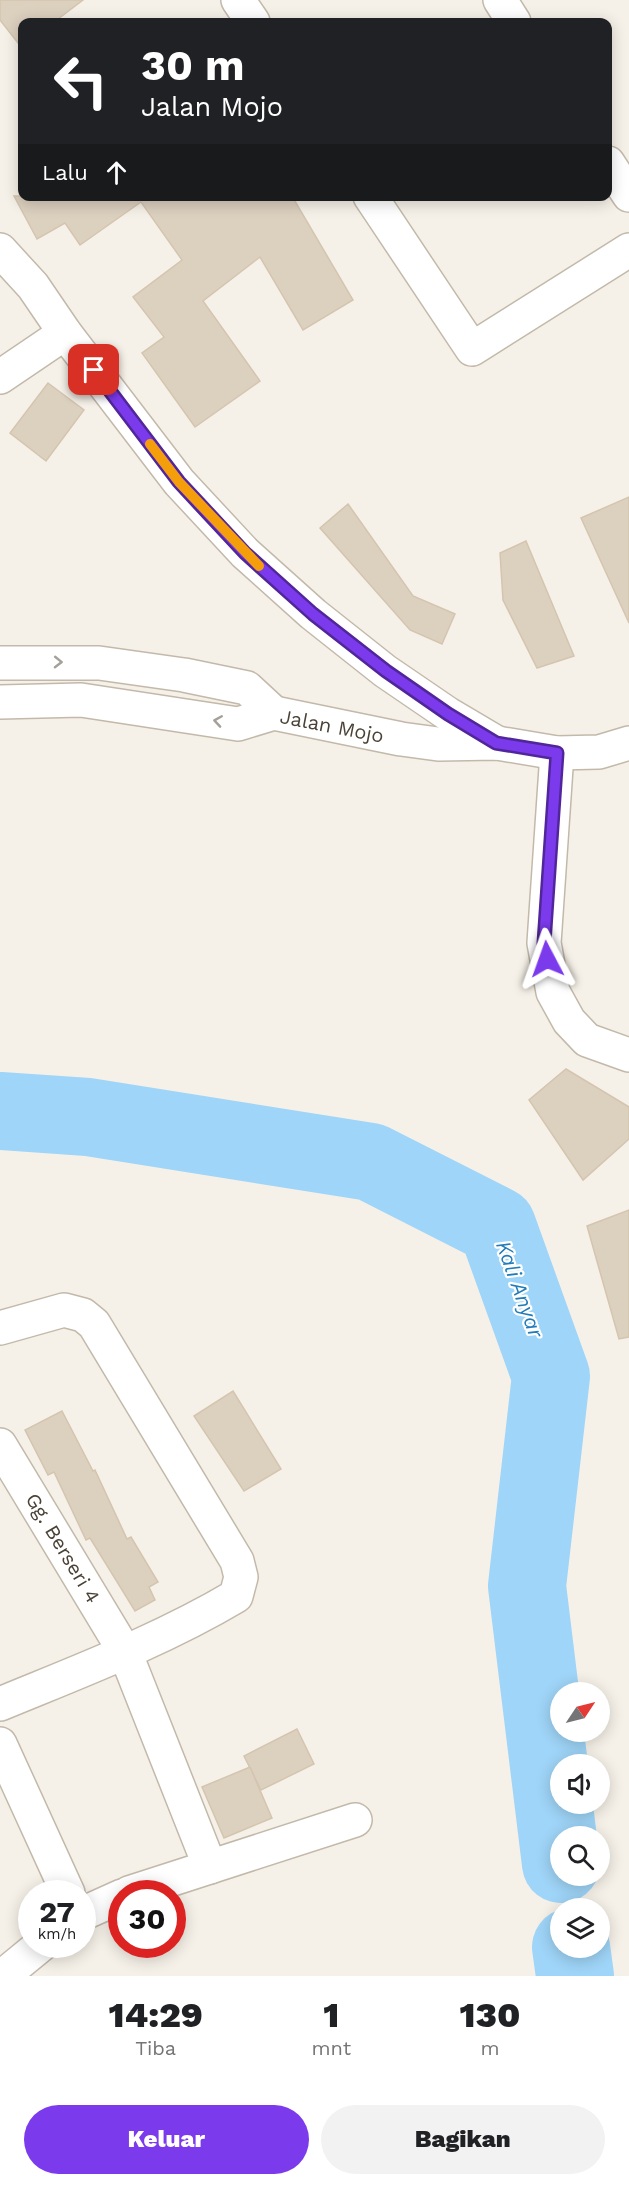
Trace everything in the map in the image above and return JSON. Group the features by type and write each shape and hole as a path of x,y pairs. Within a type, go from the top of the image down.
{"street":[{"path":"238,0 251,18"},
{"path":"500,0 511,18"},
{"path":"612,169 629,195"},
{"path":"373,201 472,348 629,250"},
{"path":"0,250 33,286 65,333 179,482 245,553 313,614 386,671 448,714 496,743"},
{"path":"0,377 65,333"},
{"path":"0,663 99,663 184,675 247,688 274,713"},
{"name":"Jalan Mojo","path":"0,702 81,700 238,724 274,713 401,739 438,744 496,743 557,753 599,752 629,743"},
{"path":"557,753 544,943 553,992 569,1021 587,1040 629,1056"},
{"path":"0,1328 64,1310 82,1315 94,1324 237,1561 241,1578 236,1596 125,1652 0,1704"},
{"name":"Gg. Berseri 4","path":"0,1445 125,1652 210,1868"},
{"path":"0,1744 62,1880"},
{"path":"171,1880 355,1820"},
{"path":"3,1976 25,1958"}],"building":[{"path":"0,0 83,0 59,18 18,18 18,43 0,20"},
{"path":"14,196 18,196 18,201 295,201 353,300 303,330 260,257 203,301 260,381 195,427 142,353 164,337 133,297 182,260 141,202 80,245 65,223 37,239"},
{"path":"48,383 84,410 46,461 10,433"},
{"path":"629,497 629,623 581,518"},
{"path":"348,504 413,596 455,614 442,644 410,630 320,528"},
{"path":"526,541 574,656 537,668 503,600 500,553"},
{"path":"566,1069 629,1107 629,1139 583,1180 529,1100"},
{"path":"629,1210 629,1337 619,1339 587,1226"},
{"path":"233,1391 281,1469 244,1491 194,1416"},
{"path":"62,1411 93,1471 95,1470 127,1539 131,1537 158,1582 149,1587 155,1600 135,1611 90,1538 86,1540 54,1472 48,1475 25,1430"},
{"path":"297,1729 314,1764 261,1790 244,1756"},
{"path":"250,1767 272,1818 224,1838 202,1787"}],"waterway":[{"name":"Kali Anyar","path":"0,1111 88,1117 371,1162 497,1226 551,1376 527,1586 556,1826"},
{"name":"Kali Anyar","path":"573,1958 575,1976"}],"slow traffic":[{"path":"150,444 179,482 259,566"}],"route":[{"path":"94,370 179,482 245,553 313,614 386,671 448,714 496,743 557,753 544,943 547,959"}]}
